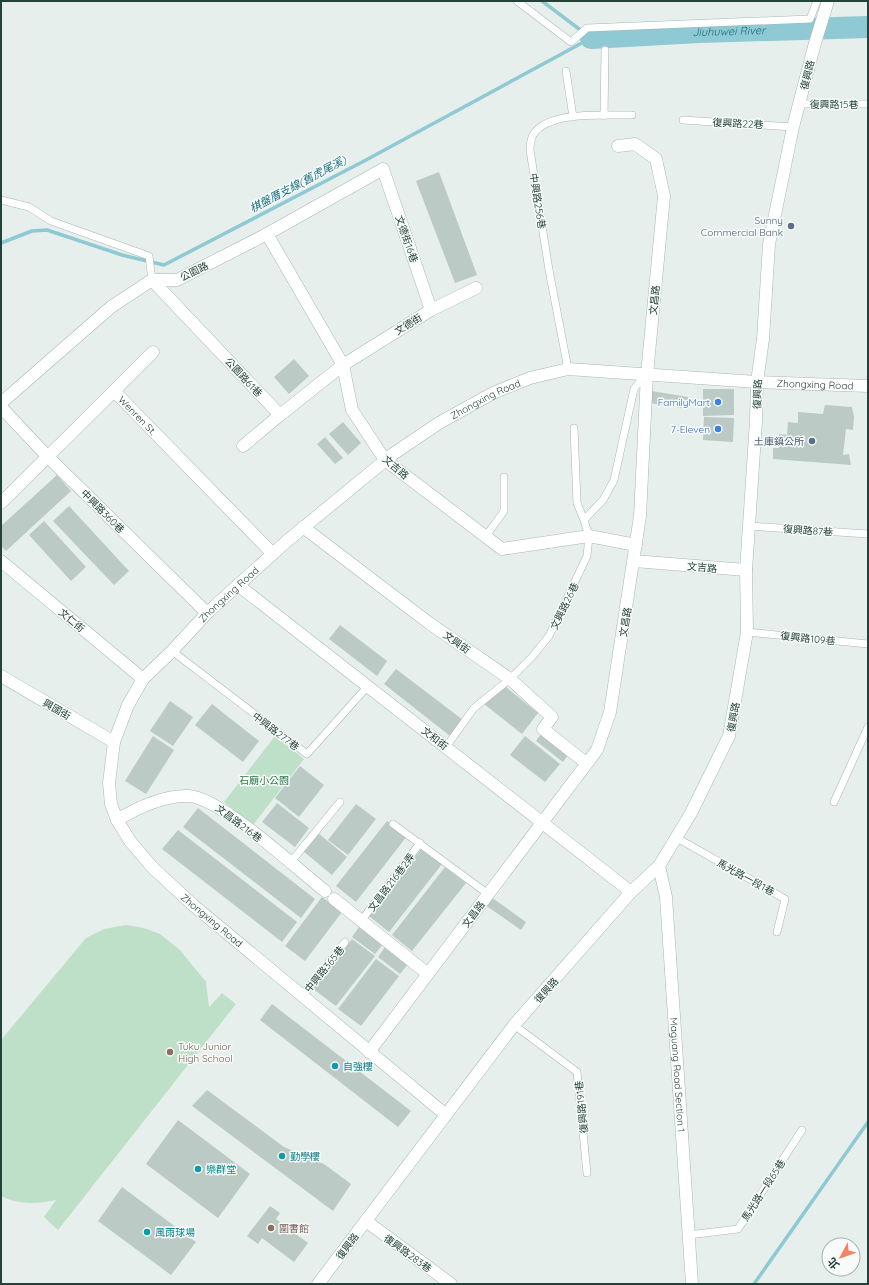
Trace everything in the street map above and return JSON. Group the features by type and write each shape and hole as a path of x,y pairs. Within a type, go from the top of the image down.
{"street":[{"name":"復興路","path":"318,1284 514,1025 631,892 659,866 677,838 729,736 747,632 746,570 756,421 757,382 764,331 769,244 793,126 822,17 828,1"},
{"name":"文昌路","path":"369,1052 597,750 610,712 640,516 647,374 664,196 656,159 634,144 618,146"},
{"name":"公園路","path":"152,280 177,280 267,234 383,169"},
{"name":"文德街16巷","path":"383,169 431,310"},
{"name":"文吉路","path":"267,234 343,365 352,410 385,460 502,549 589,536 636,545"},
{"path":"1,403 111,307 152,280"},
{"name":"公園路61巷","path":"152,280 280,415"},
{"name":"文德街","path":"343,365 431,310 476,288"},
{"path":"114,391 153,352"},
{"path":"243,446 343,365"},
{"name":"Zhongxing Road","path":"446,1115 193,905 152,867 130,841 117,820 112,804 109,783 114,742 128,705 143,679 172,651 206,613 303,527 385,460 439,423 493,394 530,378 568,370 757,382 868,386"},
{"name":"Wenren St.","path":"1,503 114,391 273,554"},
{"name":"中興路360巷","path":"1,407 47,456 206,613"},
{"name":"文興街","path":"303,527 429,623 510,679 552,717 543,729 586,763"},
{"name":"文仁街","path":"1,561 143,679"},
{"name":"文吉路","path":"634,561 746,570"},
{"name":"文和街","path":"238,585 631,892"},
{"name":"興國街","path":"1,676 114,742"},
{"name":"文昌路216巷","path":"117,820 131,812 177,797 189,796 201,799 214,804 232,816 325,891"},
{"name":"Maguang Road Section 1","path":"659,866 666,897 692,1284"},
{"path":"334,899 428,974"},
{"name":"復興路283巷","path":"366,1221 451,1284"}],"lane":[{"path":"517,1 571,42 586,28 619,28 810,19 817,1"},
{"path":"604,116 605,50"},
{"path":"566,71 573,117"},
{"name":"復興路15巷","path":"800,104 868,104"},
{"name":"中興路256巷","path":"568,370 549,270 530,150 533,136 541,126 559,118 632,115"},
{"name":"復興路22巷","path":"684,120 793,126"},
{"path":"1,200 29,207 51,221 149,256 152,280"},
{"path":"584,520 603,500 614,480 634,389 647,374"},
{"name":"文興路26巷","path":"446,747 474,708 510,679 532,657 549,636 588,556 589,536 577,503 574,428"},
{"path":"486,536 504,511 504,477"},
{"name":"復興路87巷","path":"749,526 868,534"},
{"name":"復興路109巷","path":"747,632 868,644"},
{"name":"中興路277巷","path":"172,651 307,754 368,686"},
{"path":"834,802 868,727"},
{"path":"290,863 340,802"},
{"path":"393,824 488,894"},
{"name":"馬光路一段1巷","path":"677,838 785,899 777,932"},
{"name":"文昌路216巷2弄","path":"361,921 420,843"},
{"name":"中興路365巷","path":"302,996 345,942"},
{"name":"復興路191巷","path":"514,1025 577,1072 587,1173"},
{"name":"馬光路一段65巷","path":"688,1235 738,1229 802,1130"}],"green space":[{"name":"石廟小公園","path":"275,736 304,759 253,825 224,802"},
{"path":"126,925 144,928 160,934 180,950 206,982 209,1007 222,993 236,1004 58,1230 44,1217 56,1200 28,1203 15,1201 1,1196 1,1040 86,938 104,929"}],"building":[{"path":"439,172 477,275 455,283 416,181"},
{"path":"294,359 309,376 289,394 274,377"},
{"name":"FamilyMart","path":"703,389 734,389 734,415 703,416"},
{"path":"652,391 688,397 687,409 650,403"},
{"name":"土庫鎮公所","path":"825,405 852,407 854,417 853,430 846,429 843,455 849,454 851,465 773,459 773,448 779,448 779,434 787,435 788,422 798,423 798,412 823,414"},
{"name":"7-Eleven","path":"704,417 734,418 733,442 703,440"},
{"path":"343,422 361,443 348,455 329,434"},
{"path":"325,437 343,458 335,464 317,444"},
{"path":"57,475 71,491 6,551 1,546 1,526"},
{"path":"69,506 129,571 114,585 53,521"},
{"path":"44,521 86,567 71,581 29,535"},
{"path":"340,625 387,661 377,676 329,639"},
{"path":"396,669 463,720 450,736 384,684"},
{"path":"501,683 538,713 522,734 484,704"},
{"path":"170,701 193,717 173,746 150,731"},
{"path":"212,704 259,741 243,762 195,725"},
{"path":"541,734 568,755 563,762 536,741"},
{"path":"153,736 174,750 146,794 125,781"},
{"path":"525,736 560,764 545,782 510,755"},
{"path":"300,766 324,785 299,817 275,798"},
{"path":"277,803 309,828 295,847 262,822"},
{"path":"356,804 376,819 348,855 328,840"},
{"path":"198,808 315,899 301,918 183,827"},
{"path":"387,821 407,836 356,902 336,886"},
{"path":"178,830 297,922 282,942 162,849"},
{"path":"318,833 347,857 332,875 303,851"},
{"path":"422,848 442,864 389,932 369,916"},
{"path":"445,867 466,883 412,951 392,935"},
{"path":"322,897 342,912 305,961 285,946"},
{"path":"491,897 526,922 521,930 485,905"},
{"path":"359,927 383,944 375,954 352,937"},
{"path":"352,939 375,956 336,1006 313,989"},
{"path":"385,947 408,964 400,974 378,957"},
{"path":"376,959 399,976 361,1026 338,1009"},
{"name":"自強樓","path":"272,1004 411,1111 398,1127 260,1020"},
{"name":"勤學樓","path":"207,1090 284,1147 324,1164 351,1184 333,1211 192,1106"},
{"name":"樂群堂","path":"178,1120 250,1174 218,1218 146,1164"},
{"name":"風雨球場","path":"122,1187 196,1242 171,1275 98,1221"},
{"name":"圖書館","path":"270,1206 280,1213 276,1219 308,1243 294,1262 262,1238 258,1244 247,1236"}],"waterway":[{"name":"棋盤厝支線(舊虎尾溪)","path":"1,243 32,231 47,230 122,255 164,265 366,160 591,38 542,1"},
{"name":"Jiuhuwei River","path":"591,38 699,32 868,27"},
{"path":"754,1284 868,1122"}],"place":[{"name":"Sunny Commercial Bank","path":"791,226"},
{"name":"FamilyMart","path":"718,402"},
{"name":"7-Eleven","path":"718,429"},
{"name":"土庫鎮公所","path":"812,441"},
{"name":"Tuku Junior High School","path":"170,1052"},
{"name":"自強樓","path":"335,1066"},
{"name":"勤學樓","path":"282,1156"},
{"name":"樂群堂","path":"198,1169"},
{"name":"圖書館","path":"271,1228"},
{"name":"風雨球場","path":"147,1232"}]}
